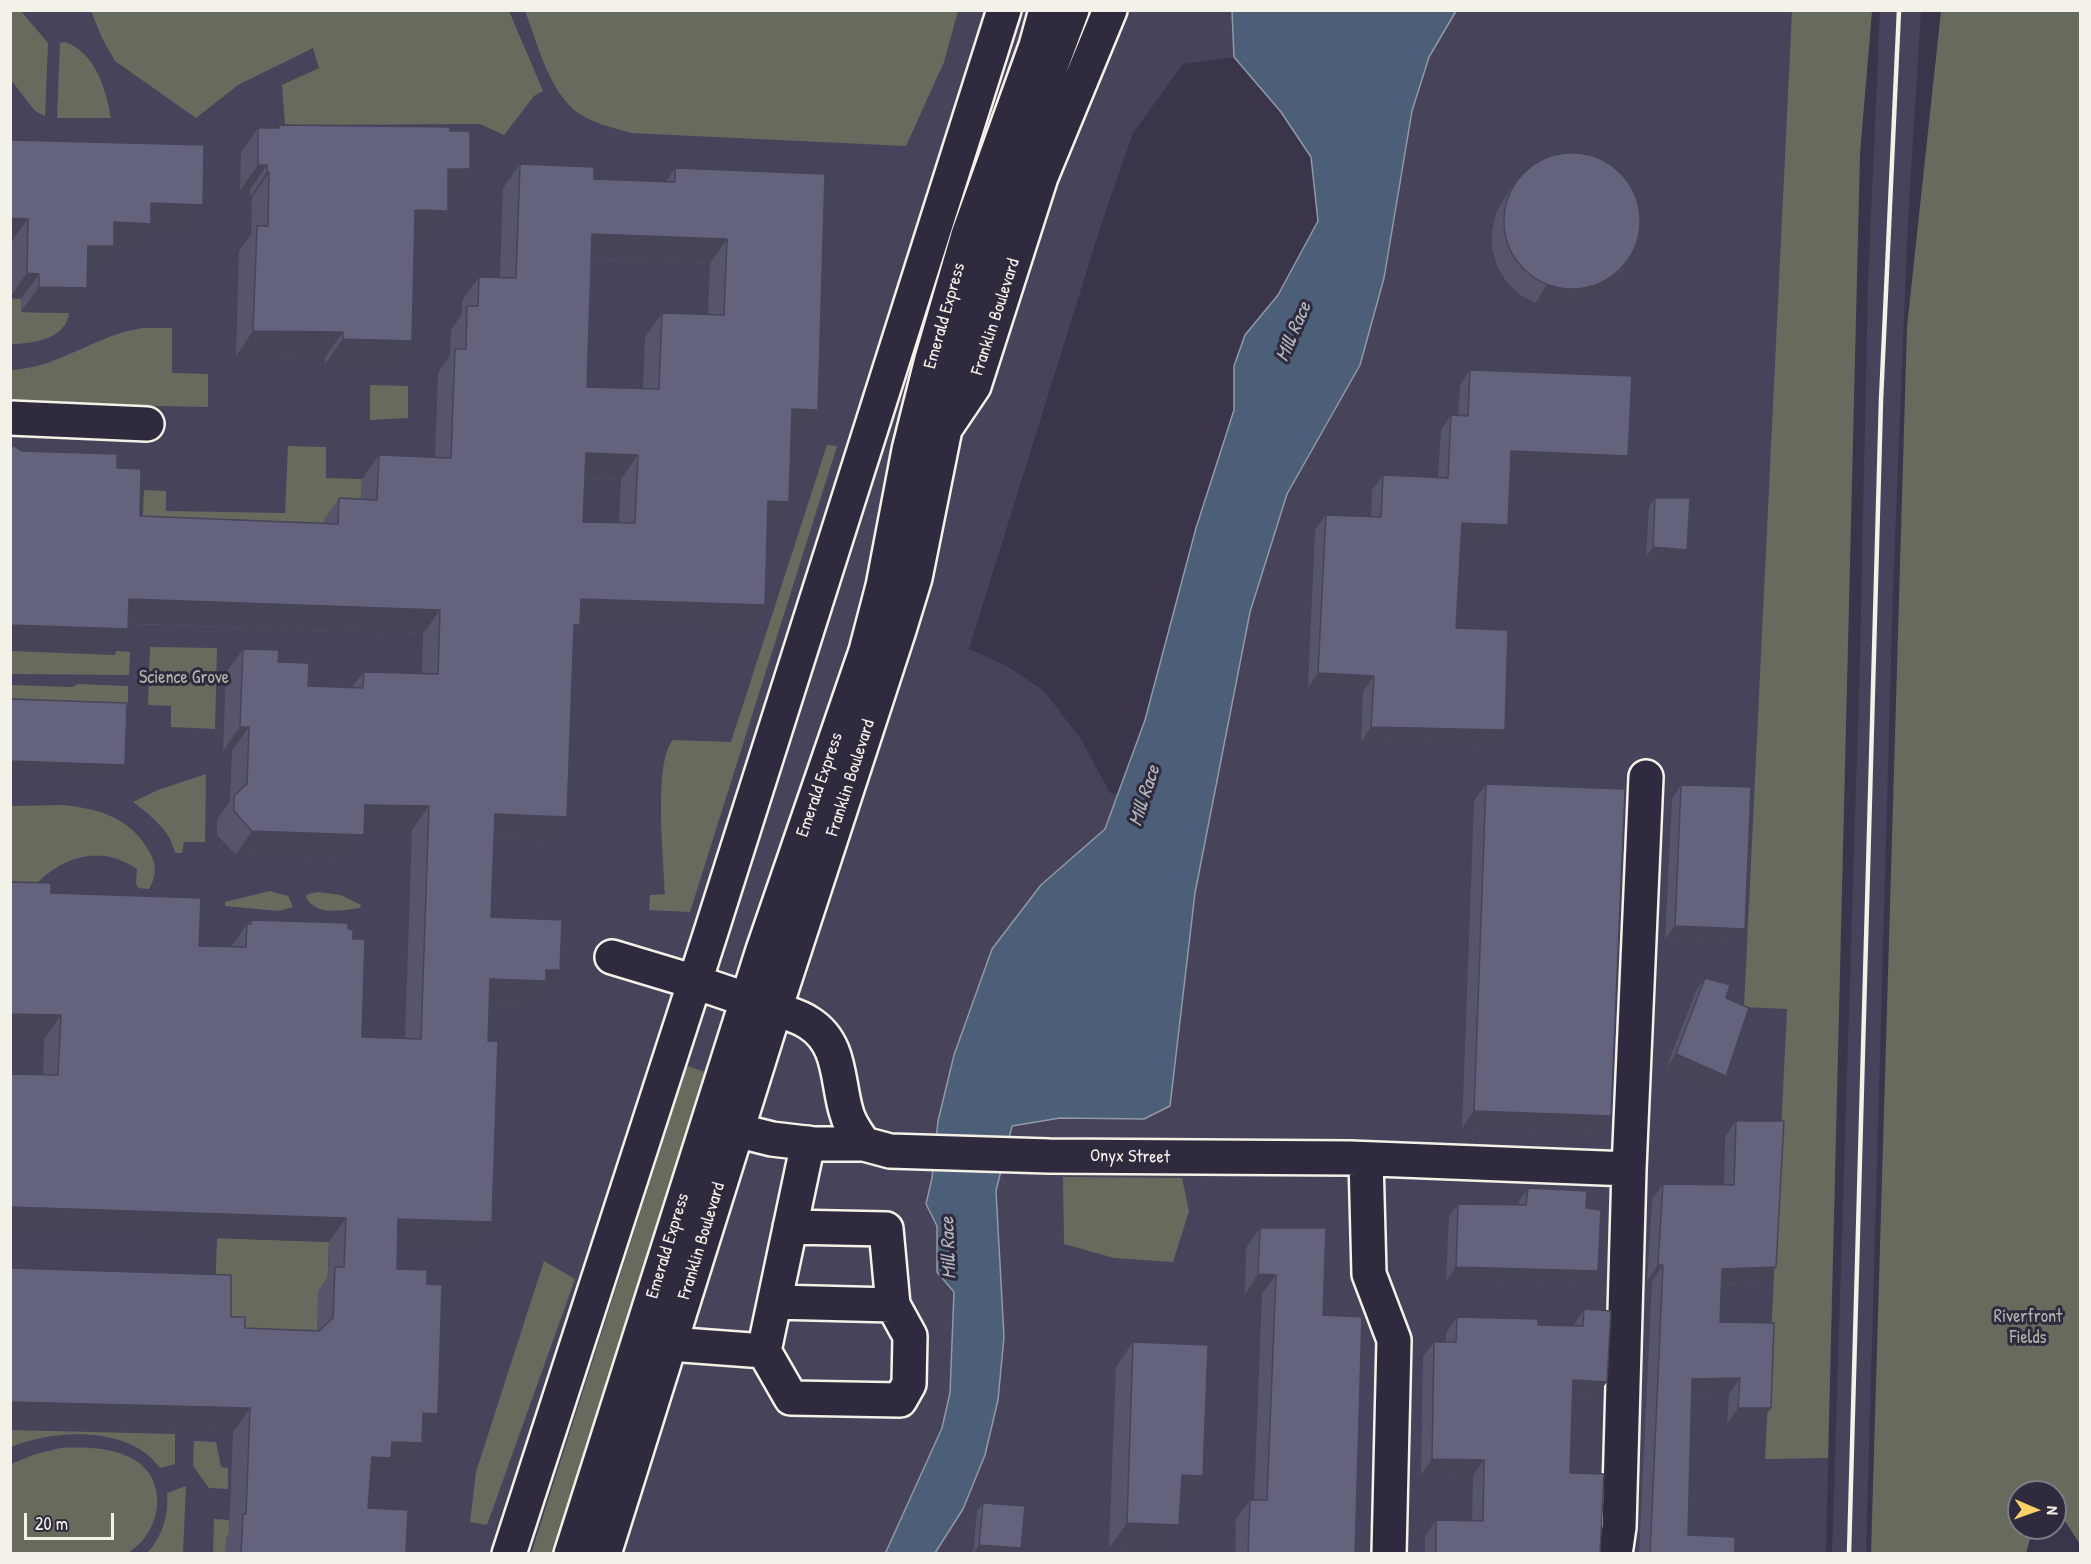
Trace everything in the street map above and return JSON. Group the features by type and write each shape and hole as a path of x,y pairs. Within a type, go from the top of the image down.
{"main road":[{"path":"509,1554 695,982 1004,10"},
{"name":"Emerald Express","path":"571,1554 761,1004 866,651 883,586 909,450 932,359 968,234 1036,46 1046,10"},
{"path":"945,429 950,370 996,214 1072,10"},
{"name":"Franklin Boulevard","path":"604,1554 736,1130 761,1004 902,620 915,578 945,429 974,386 1041,177 1110,10"},
{"path":"10,418 147,424"},
{"path":"1616,1554 1619,1527 1629,1169 1646,777"},
{"path":"612,957 695,982 809,1022 829,1044 842,1085 846,1111 853,1128 877,1148"},
{"name":"Onyx Street","path":"736,1130 772,1139 808,1143 1016,1156 1382,1160 1629,1169"},
{"path":"790,1227 886,1229 893,1305 910,1336 909,1384 900,1400 791,1398 764,1351 775,1302 790,1227 808,1143"},
{"path":"1382,1160 1369,1274 1394,1340 1389,1554"},
{"path":"775,1302 893,1305"},
{"path":"670,1344 764,1351"}],"shaded area":[{"path":"1880,10 1921,11 1908,219 1893,589 1866,1553 1832,1554 1860,658 1868,284"},
{"path":"11,11 1232,11 1234,57 1183,64 1133,133 1101,225 969,649 1005,665 1043,690 1081,739 1110,793 1176,797 1382,11 1872,11 1860,153 1826,1553 11,1554"}],"green space":[{"path":"11,10 21,11 48,43 45,116 35,111 11,80"},
{"path":"91,11 509,11 543,91 534,96 504,135 480,124 285,125 282,85 319,68 313,48 238,85 196,118 115,61"},
{"path":"525,11 958,11 944,62 906,146 631,133 603,125 578,113 559,92 545,66"},
{"path":"1792,11 1872,11 1860,153 1828,1458 1765,1459 1787,1009 1744,1007"},
{"name":"Riverfront Fields","path":"1941,11 2080,11 2080,1544 2067,1524 2067,1480 2007,1480 2007,1540 2030,1540 2026,1553 1871,1553 1907,327"},
{"path":"65,42 76,47 92,63 106,96 111,118 57,118 60,43"},
{"path":"11,298 21,299 22,312 69,313 67,322 62,329 47,338 29,343 11,344"},
{"path":"143,328 172,328 172,373 208,374 208,407 11,403 11,370 45,363 126,331"},
{"path":"370,385 408,386 408,418 370,420"},
{"path":"827,445 837,446 690,912 649,910 650,895 665,894 661,790 667,752 673,740 731,742"},
{"path":"288,446 326,447 326,478 362,479 360,524 321,548 141,559 144,490 166,491 166,511 285,513"},
{"name":"Science Grove","path":"150,647 217,648 215,729 171,727 171,706 148,705"},
{"path":"11,651 115,655 116,651 130,652 129,675 11,674"},
{"path":"78,684 128,686 128,706 11,703 11,685 73,687"},
{"path":"206,774 205,842 184,842 182,853 175,853 164,831 153,818 133,802 158,790"},
{"path":"63,805 90,809 114,817 134,831 154,862 154,876 149,889 138,888 137,869 111,857 97,856 71,860 47,874 36,884 11,883 11,806"},
{"path":"270,891 288,896 293,907 279,911 225,906 225,902"},
{"path":"318,892 341,895 361,905 360,908 338,911 323,910 310,903 306,897 308,894"},
{"path":"687,1066 711,1074 561,1553 531,1554"},
{"path":"1063,1177 1182,1178 1189,1211 1173,1262 1114,1258 1064,1244"},
{"path":"217,1238 329,1242 327,1291 316,1342 251,1353 215,1299"},
{"path":"544,1261 575,1279 487,1525 470,1522 476,1472"},
{"path":"11,1430 175,1434 175,1464 160,1468 147,1454 130,1444 90,1435 69,1434 48,1437 11,1447"},
{"path":"194,1441 216,1442 221,1467 228,1468 228,1489 209,1488 193,1466"},
{"path":"60,1448 95,1448 112,1451 129,1457 142,1466 151,1477 156,1491 157,1505 154,1520 148,1533 126,1554 11,1553 11,1464"},
{"path":"186,1486 183,1553 147,1553 157,1540 163,1525 167,1509 167,1493"},
{"path":"214,1519 229,1520 229,1530 245,1530 225,1553 213,1554"}],"water":[{"name":"Mill Race","path":"1232,11 1456,11 1429,57 1412,111 1384,278 1360,365 1287,494 1250,612 1195,893 1170,1106 1144,1119 1060,1118 1012,1126 996,1191 1004,1337 998,1400 985,1455 963,1509 935,1553 885,1554 942,1428 950,1393 954,1292 937,1272 937,1226 926,1204 932,1178 938,1121 954,1055 992,949 1041,885 1105,829 1145,720 1196,528 1234,410 1234,366 1245,335 1278,295 1318,221 1311,157 1281,112 1234,57"}],"building":[{"path":"279,125 450,127 450,131 470,131 470,169 448,169 448,211 415,210 412,341 343,339 343,332 253,331 257,226 268,226 269,173 267,165 258,165 258,128 279,128"},
{"path":"10,140 204,145 203,205 151,203 151,224 114,222 114,246 88,246 87,288 39,287 39,274 27,273 28,219 10,218"},
{"path":"1572,153 1598,158 1610,164 1620,173 1629,183 1635,195 1640,221 1635,247 1629,259 1620,269 1610,278 1598,284 1572,289 1546,284 1534,278 1524,269 1515,259 1509,247 1504,221 1509,195 1515,183 1524,173 1534,164 1546,158"},
{"path":"520,164 594,167 594,179 675,182 675,168 825,174 818,410 792,409 789,502 768,501 765,605 581,599 580,625 574,625 567,817 495,814 491,917 562,920 560,970 546,970 546,981 490,979 488,1041 498,1041 492,1222 398,1219 397,1269 427,1270 427,1284 442,1285 438,1414 423,1413 422,1443 392,1442 391,1458 372,1457 368,1508 408,1510 406,1554 241,1554 243,1514 246,1514 250,1408 10,1402 10,1268 231,1275 231,1317 245,1317 245,1328 319,1331 333,1318 335,1267 344,1267 346,1218 10,1207 10,1074 58,1075 61,1015 10,1014 10,882 51,883 51,893 201,898 199,946 246,947 247,924 251,924 251,920 348,923 348,929 353,930 353,939 365,939 362,1037 421,1039 429,806 365,805 364,835 252,831 234,811 234,796 247,784 249,727 240,727 243,649 279,650 278,662 309,663 308,686 363,688 364,672 438,674 440,610 129,599 128,629 10,625 10,447 14,446 22,451 117,454 117,468 141,469 140,516 338,524 339,498 377,500 379,455 451,458 455,349 466,349 467,306 478,306 479,277 516,278","holes":["592,234 727,239 724,315 662,313 659,389 587,387","586,453 638,455 635,523 583,522"]},
{"path":"1470,370 1632,376 1628,456 1511,451 1508,525 1462,523 1456,628 1508,630 1505,730 1371,727 1374,676 1318,673 1326,515 1381,517 1383,475 1448,478 1451,415 1468,416"},
{"path":"1655,498 1690,498 1687,550 1653,547"},
{"path":"10,699 127,703 125,765 10,761"},
{"path":"1486,784 1625,789 1611,1116 1474,1111"},
{"path":"1681,785 1751,787 1745,929 1675,926"},
{"path":"1705,978 1730,985 1726,998 1749,1008 1726,1076 1676,1054"},
{"path":"1736,1121 1784,1121 1776,1267 1722,1269 1720,1322 1774,1323 1771,1408 1738,1408 1740,1378 1692,1379 1688,1535 1735,1537 1735,1554 1650,1554 1663,1265 1658,1265 1663,1184 1734,1185"},
{"path":"1528,1188 1587,1191 1586,1208 1601,1210 1598,1271 1456,1267 1458,1204 1526,1205"},
{"path":"1260,1228 1326,1228 1323,1315 1362,1317 1355,1554 1248,1554 1250,1500 1267,1500 1276,1275 1258,1274"},
{"path":"1584,1309 1611,1311 1607,1382 1573,1380 1570,1473 1604,1474 1600,1554 1436,1554 1436,1520 1483,1521 1484,1460 1432,1459 1434,1342 1456,1342 1457,1317 1538,1319 1538,1325 1583,1326"},
{"path":"1133,1342 1208,1345 1203,1476 1182,1475 1179,1525 1127,1523"},
{"path":"983,1503 1025,1506 1021,1548 979,1545"}],"railway":[{"path":"1849,1554 1881,400 1899,10"}]}
